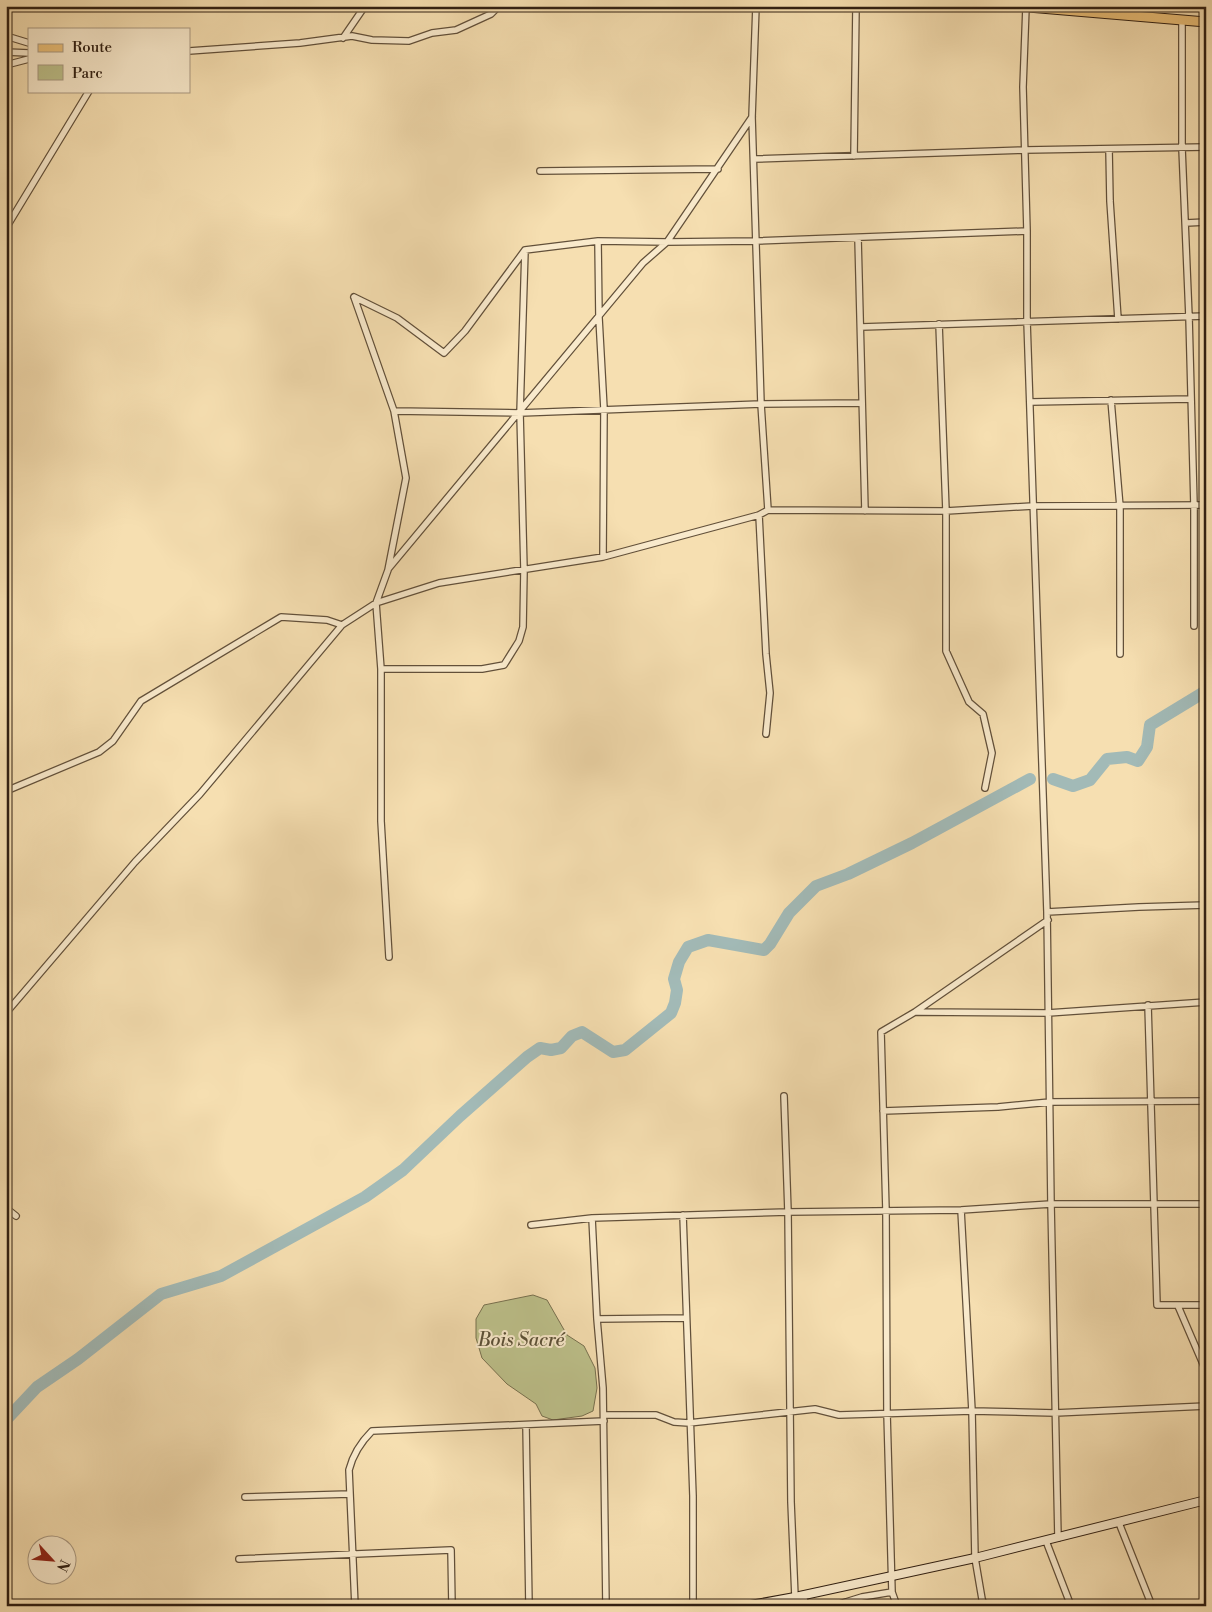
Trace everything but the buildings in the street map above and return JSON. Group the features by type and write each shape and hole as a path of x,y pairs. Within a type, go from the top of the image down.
{"main road":[{"path":"1016,6 1206,22"},
{"path":"745,1606 975,1558 1204,1501"}],"street":[{"path":"342,38 365,6"},
{"path":"190,51 300,43 352,36 372,40 409,40 432,33 456,30 490,14 498,6"},
{"path":"756,6 752,117 761,404 768,510"},
{"path":"854,156 856,6"},
{"path":"1026,7 1024,87 1027,321 1048,912 1051,1204 1058,1538"},
{"path":"1182,20 1182,148 1186,222 1194,506 1194,626"},
{"path":"6,36 28,43"},
{"path":"6,52 28,53"},
{"path":"6,65 28,60"},
{"path":"6,228 88,92"},
{"path":"388,570 644,263 667,242 752,117"},
{"path":"754,159 1025,150 1206,147"},
{"path":"1109,149 1110,201 1118,319"},
{"path":"540,171 718,169"},
{"path":"1186,222 1206,222"},
{"path":"390,957 381,821 381,669 376,603 388,570 406,478 394,411 354,297 397,318 444,353 465,331 525,250 598,241 756,241 1027,231"},
{"path":"858,238 865,511"},
{"path":"598,241 599,318 604,409 604,557"},
{"path":"381,669 482,669 504,665 519,641 523,627 524,570 520,413 525,250"},
{"path":"861,327 1206,316"},
{"path":"939,324 946,511 946,651 969,702 983,714 992,753 985,788"},
{"path":"1030,402 1190,398"},
{"path":"1111,400 1120,507 1120,654"},
{"path":"394,411 520,413 761,404 861,403"},
{"path":"6,1013 135,862 200,794 342,625 376,603 439,583 604,557 759,515 768,510 946,511 1033,506 1206,506"},
{"path":"759,515 766,654 770,693 766,734"},
{"path":"6,791 99,752 113,741 141,700 281,617 326,620 342,625"},
{"path":"1048,912 1138,907 1206,906"},
{"path":"897,1606 892,1592 891,1576 887,1414 886,1211 881,1032 915,1012 1048,920"},
{"path":"915,1012 1048,1013 1206,1002"},
{"path":"1148,1005 1157,1305 1206,1305"},
{"path":"784,1096 788,1212 791,1502 799,1596 807,1606"},
{"path":"883,1111 998,1107 1050,1102 1206,1102"},
{"path":"531,1225 592,1218 683,1215 961,1210 1051,1204 1206,1204"},
{"path":"6,1208 16,1216"},
{"path":"961,1210 972,1411 975,1558 982,1599 985,1606"},
{"path":"683,1215 693,1496 693,1606"},
{"path":"592,1218 597,1319 603,1388 606,1606"},
{"path":"1178,1306 1206,1371"},
{"path":"597,1319 686,1318"},
{"path":"355,1606 349,1470 351,1461 363,1440 372,1431 526,1425 656,1415 674,1422 689,1423 815,1409 839,1415 972,1411 1055,1413 1206,1406"},
{"path":"526,1425 529,1606"},
{"path":"245,1496 350,1494"},
{"path":"1204,1501 1206,1513"},
{"path":"1119,1523 1152,1606"},
{"path":"1046,1541 1071,1606"},
{"path":"239,1559 451,1550 452,1606"},
{"path":"833,1606 862,1597 892,1592"}],"green space":[{"name":"Bois Sacré","path":"533,1295 547,1300 567,1335 584,1346 595,1368 597,1388 593,1411 582,1416 553,1420 542,1416 536,1404 507,1384 482,1358 476,1338 476,1319 484,1305"}],"waterway":[{"path":"1053,779 1073,786 1090,780 1107,759 1127,757 1138,761 1147,747 1150,725 1206,691"},
{"path":"6,1420 37,1387 78,1359 161,1294 221,1276 365,1197 403,1170 460,1116 527,1057 540,1048 551,1050 561,1048 572,1036 582,1032 613,1052 625,1050 671,1013 677,990 674,979 679,962 688,947 708,940 764,950 770,944 789,913 816,886 848,874 912,843 1030,779"}]}
